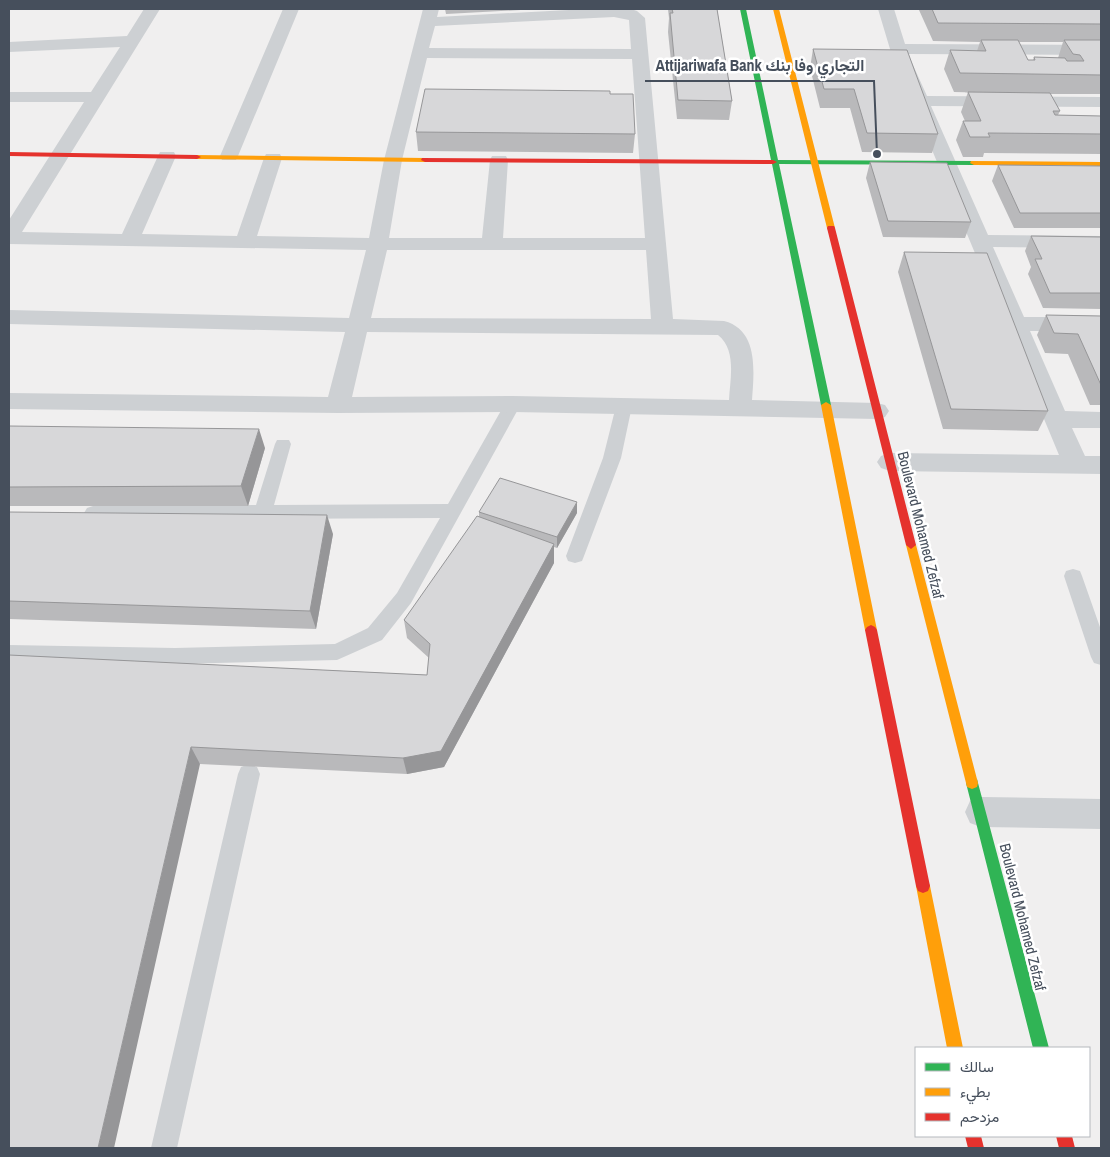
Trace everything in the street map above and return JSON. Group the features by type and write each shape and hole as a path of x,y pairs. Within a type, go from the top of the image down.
{"main road":[{"path":"744,9 774,163 828,409 956,1047"},
{"name":"Boulevard Mohamed Zefzaf","path":"776,9 1041,1047"},
{"path":"9,154 393,160 1101,164"}],"street":[{"path":"152,9 11,231 129,240 378,244 656,244"},
{"path":"229,156 290,9"},
{"path":"886,9 898,48 920,101 1076,465"},
{"path":"338,405 378,244 393,160 418,101 421,53 430,16 626,13 637,18 663,326"},
{"path":"9,47 133,40"},
{"path":"898,48 1101,50"},
{"path":"421,53 640,54"},
{"path":"9,97 96,97"},
{"path":"920,101 1101,102"},
{"path":"626,104 645,104"},
{"path":"129,240 167,156"},
{"path":"245,241 273,158"},
{"path":"492,244 499,160"},
{"path":"980,241 1101,242"},
{"path":"9,317 358,325 724,328 734,336 743,360 740,407"},
{"path":"1015,324 1101,324"},
{"path":"9,400 338,405 513,404 877,411"},
{"path":"1056,420 1101,420"},
{"path":"890,462 1101,466"},
{"path":"981,812 1101,814"}],"lane":[{"path":"9,653 176,656 337,652 375,634 404,598 513,404"},
{"path":"575,556 612,458 624,406"},
{"path":"263,512 283,444"},
{"path":"77,513 454,511"},
{"path":"1073,576 1101,657"},
{"path":"164,1148 249,774"}],"building":[{"path":"672,9 717,9 732,101 678,100 670,13 673,13"},
{"path":"932,9 1101,9 1101,24 938,23"},
{"path":"981,40 1018,40 1028,60 1035,60 1034,57 1084,61 1080,55 1073,54 1064,40 1101,40 1101,75 960,73 950,50 986,51"},
{"path":"813,49 907,50 938,134 867,133 854,89 824,89"},
{"path":"425,89 610,91 610,94 633,94 635,134 416,132"},
{"path":"968,92 1050,93 1060,111 1053,111 1055,115 1101,116 1101,134 988,133 990,137 970,137 963,121 981,121"},
{"path":"870,162 947,163 971,222 888,221"},
{"path":"998,165 1101,166 1101,213 1020,213"},
{"path":"1031,236 1101,237 1101,293 1050,293 1035,259 1042,259"},
{"path":"904,252 987,253 1048,411 951,409"},
{"path":"1046,315 1101,316 1101,385 1078,334 1054,333"},
{"path":"9,426 259,429 241,486 9,487"},
{"path":"500,478 577,502 557,537 479,512"},
{"path":"9,512 327,515 310,611 9,601"},
{"path":"477,516 554,544 441,751 403,758 191,747 98,1148 9,1148 9,655 427,675 430,644 404,620"}],"traffic: fast":[{"path":"743,9 826,405"},
{"path":"773,162 974,163"},
{"path":"972,783 1041,1047"}],"traffic: slow":[{"path":"776,9 831,228"},
{"path":"197,157 425,160"},
{"path":"974,163 1101,164"},
{"path":"826,405 871,630"},
{"path":"911,545 972,783"},
{"path":"923,886 955,1047"}],"traffic: jam":[{"path":"9,154 197,157"},
{"path":"425,160 773,162"},
{"path":"831,228 911,545"},
{"path":"871,630 923,886"},
{"path":"973,1137 976,1148"},
{"path":"1064,1137 1067,1148"}],"place":[{"name":"Attijariwafa Bank التجاري وفا بنك","path":"877,154"}]}
